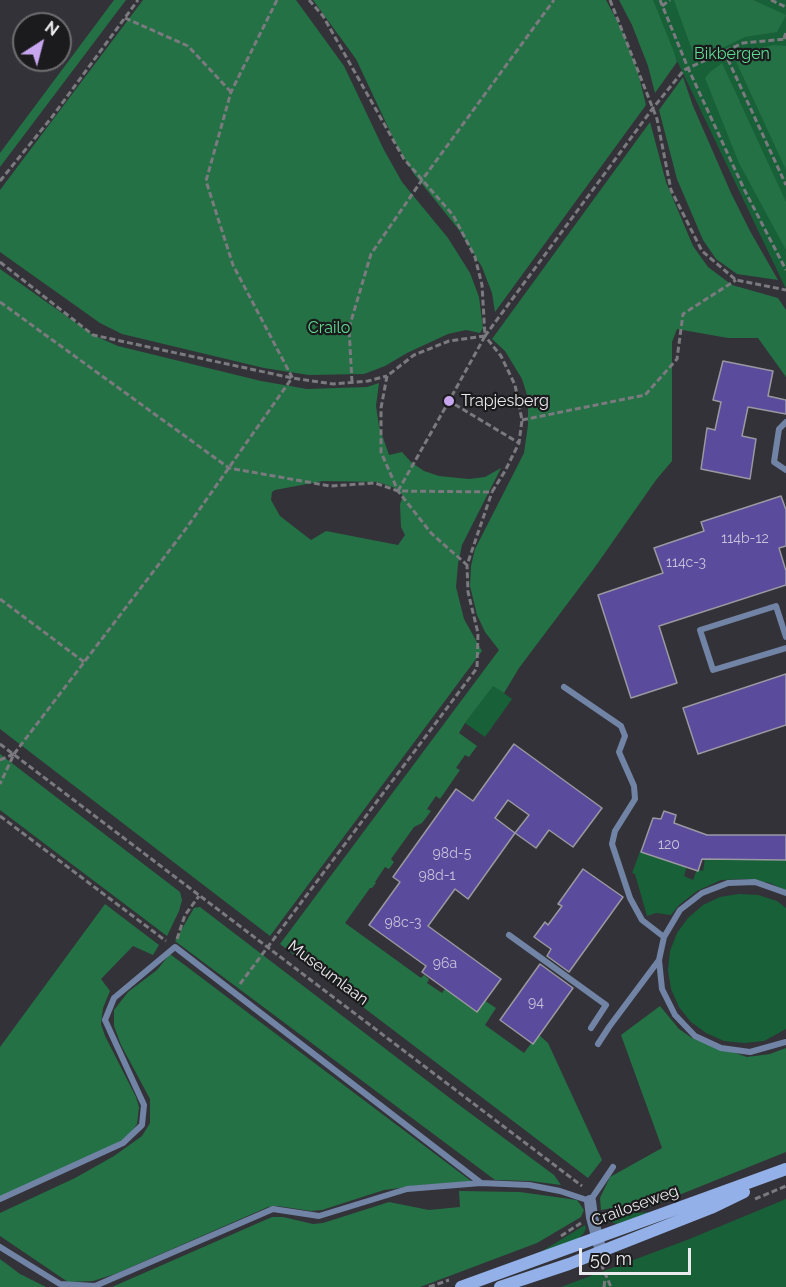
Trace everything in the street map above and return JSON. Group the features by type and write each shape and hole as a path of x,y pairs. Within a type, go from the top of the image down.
{"main road":[{"name":"Crailoseweg","path":"461,1287 786,1171"},
{"name":"Crailoseweg","path":"501,1287 601,1257 711,1208 786,1171"}],"street":[{"path":"591,1201 592,1217 601,1257"}],"lane":[{"path":"786,422 779,429 774,462 786,470"},
{"path":"786,637 776,606 700,630 713,670 786,648"},
{"path":"564,687 621,726 625,736 618,752 634,786 635,799 615,831 612,844 630,898 642,920 664,937"},
{"path":"786,893 755,882 728,883 702,893 680,910 664,937 659,960 662,989 675,1015 695,1036 721,1048 750,1052 786,1042"},
{"path":"509,935 606,1005 591,1028"},
{"path":"0,1199 123,1143 142,1125 144,1105 105,1020 114,998 175,947 481,1183"},
{"path":"598,1044 659,960"},
{"path":"0,1247 60,1284 95,1286 273,1209 319,1216 407,1189 481,1183 529,1185 560,1191 591,1201 613,1167"}],"path":[{"path":"0,181 52,117 138,0"},
{"path":"277,0 231,92 206,181 233,265 292,379"},
{"path":"234,992 477,668 478,633 468,592 467,565 492,492 519,443 522,420 515,385 501,356 485,336 482,285 475,257 453,215 404,159 323,16 309,0"},
{"path":"352,382 349,328 371,254 422,180 554,0"},
{"path":"610,0 657,119 671,190 702,251 736,280 786,290"},
{"path":"660,0 688,68 744,189 786,270"},
{"path":"662,6 670,0"},
{"path":"771,0 786,7"},
{"path":"125,18 188,46 231,92"},
{"path":"398,491 485,336 653,108 684,70 743,43 785,39 786,32"},
{"path":"724,51 786,185"},
{"path":"0,262 93,335 292,379 333,384 387,376 414,355 449,341 485,336"},
{"path":"522,420 645,394 677,359 683,314 736,280"},
{"path":"0,302 229,468 330,486 375,483 398,491 492,492"},
{"path":"387,376 381,408 381,452 398,491 431,533 467,565"},
{"path":"0,784 14,754 185,530 292,379"},
{"path":"449,401 519,443"},
{"path":"0,599 84,662"},
{"name":"Museumlaan","path":"0,744 569,1175 582,1186 591,1201"},
{"path":"0,760 14,754"},
{"path":"0,816 175,947 185,915 199,896"},
{"path":"601,1257 611,1287"},
{"path":"604,1287 606,1277"}],"green space":[{"path":"114,0 126,0 72,72 72,56"},
{"name":"Crailo","path":"143,0 296,0 344,66 402,182 448,238 470,273 479,297 483,328 480,333 466,330 448,334 385,366 364,374 309,375 264,368 122,334 100,323 0,252 0,190"},
{"path":"313,0 606,0 622,30 637,69 646,105 495,312 492,293 482,267 459,230 414,174 396,144 356,59"},
{"path":"619,0 653,0 674,52 677,62 655,93 648,66 632,25"},
{"name":"Bikbergen","path":"648,0 786,0 786,289"},
{"path":"674,0 753,0 786,15 777,32 745,37 696,61"},
{"path":"774,45 786,46 786,170 734,57 749,50"},
{"path":"722,63 786,202 786,250 739,163 705,78"},
{"path":"60,72 72,72 0,167 0,153"},
{"path":"683,77 693,106 731,193 778,280 737,274 716,259 703,240 677,179 659,110"},
{"path":"650,122 666,182 693,246 708,267 732,285 778,298 786,310 786,377 758,338 728,338 677,329 672,342 672,461 519,668 504,693 493,686 465,723 459,733 477,746 469,757 465,755 456,768 460,770 440,799 436,796 427,809 431,811 422,823 414,827 391,859 394,862 389,869 385,867 376,883 345,923 421,978 424,975 429,979 427,983 442,993 452,979 496,1008 485,1025 524,1053 538,1034 548,1043 602,1160 588,1178 280,944 499,650 485,632 477,615 470,586 471,566 475,549 524,453 528,425 528,398 522,379 505,351 492,339"},
{"path":"0,269 93,335 118,346 261,381 307,389 367,387 379,383 376,406 379,426 389,455 402,452 424,471 439,476 469,479 485,477 501,468 462,545 458,564 456,587 464,619 482,651 270,936 0,729","holes":["323,481 378,482 395,488 403,496 400,504 401,527 405,535 398,545 326,531 311,540 280,516 271,500 272,492 275,490"]},
{"path":"493,685 512,699 485,737 465,723"},
{"path":"0,754 180,892 182,900 179,911 167,936 0,810"},
{"path":"641,849 687,866 684,876 693,880 697,869 703,871 705,858 786,859 786,891 770,883 746,879 721,880 697,891 679,905 671,915 656,913 647,916 635,874 632,873"},
{"path":"739,894 758,895 777,901 786,908 786,1029 764,1041 744,1043 724,1041 706,1033 691,1022 679,1007 671,989 668,970 670,951 677,933 688,918 703,905 720,897"},
{"path":"105,904 159,945 153,955 133,946 101,979 110,991 103,1008 101,1024 136,1097 139,1107 137,1124 122,1140 77,1165 0,1199 0,1047"},
{"path":"200,907 554,1175 561,1185 495,1180 175,941 194,908"},
{"path":"170,954 471,1181 463,1184 432,1184 384,1190 322,1210 268,1207 115,1274 93,1281 68,1282 0,1236 0,1213 75,1178 114,1156 142,1136 150,1123 150,1099 121,1045 114,1026 114,1010 128,992 157,970"},
{"path":"660,1006 679,1029 692,1038 747,1057 770,1054 786,1048 786,1152 649,1207 623,1206 601,1210 600,1198 610,1177 662,1148 621,1035"},
{"path":"459,1191 520,1192 577,1200 584,1210 581,1217 537,1243 420,1287 112,1287 272,1217 283,1217 313,1224 323,1223 389,1202 429,1210 460,1207"},
{"path":"786,1199 786,1287 561,1287 687,1240"},
{"path":"658,1212 617,1224 608,1221 604,1216 626,1213"},
{"path":"585,1225 584,1233 576,1241 534,1256"},
{"path":"0,1259 20,1274 46,1287 0,1287"}],"building":[{"path":"723,361 773,371 768,396 786,400 786,414 748,407 742,436 756,439 750,479 701,469 707,428 715,430 721,402 713,400"},
{"path":"781,496 786,510 786,546 779,548 786,571 786,585 659,626 677,683 631,698 598,595 663,573 654,548 704,531 701,522"},
{"path":"786,674 786,725 698,754 683,708"},
{"path":"514,744 602,808 573,847 549,830 536,848 515,833 468,899 455,889 428,926 501,979 477,1012 422,972 426,966 369,925 400,882 393,877 456,789 473,801","holes":["508,800 529,815 515,833 495,818"]},
{"path":"664,811 676,815 674,823 707,835 786,835 786,860 702,859 698,871 641,852 653,818 661,819"},
{"path":"583,869 623,897 569,972 547,956 551,949 534,937 545,922 548,925 562,906 558,904"},
{"path":"540,964 573,988 533,1044 500,1020"}],"place":[{"name":"Trapjesberg","path":"449,401"}]}
